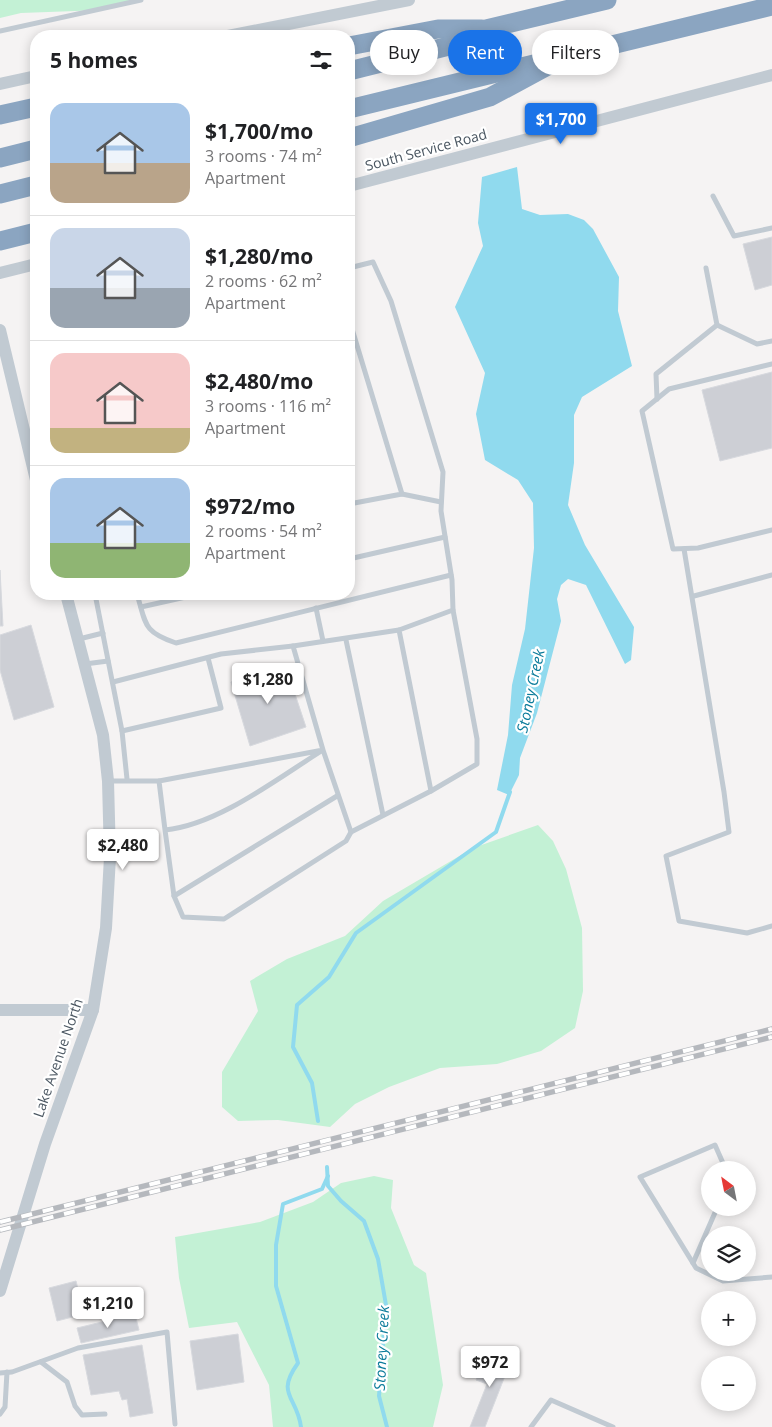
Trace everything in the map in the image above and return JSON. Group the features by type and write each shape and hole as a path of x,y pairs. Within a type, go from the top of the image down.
{"highway":[{"path":"355,70 453,45 486,29 607,0"},
{"path":"619,43 772,6"},
{"path":"355,45 438,29 486,29"},
{"path":"355,108 532,64"},
{"path":"355,136 490,97 532,75"},
{"path":"0,115 30,108"},
{"path":"0,158 30,150"},
{"path":"0,194 30,186"},
{"path":"0,241 30,234"}],"street":[{"path":"258,30 409,0"},
{"name":"South Service Road","path":"355,184 772,75"},
{"path":"0,84 30,77"},
{"path":"0,273 30,266"},
{"path":"0,330 30,443"},
{"name":"Lake Avenue North","path":"0,1291 45,1144 92,1010 106,928 110,857 108,780 103,735 68,600"},
{"path":"0,1010 92,1010"}],"lane":[{"path":"0,32 141,0"},
{"path":"713,196 734,236 772,228"},
{"path":"159,781 174,896 184,917 224,919 346,841 351,832 431,791 477,764 477,738 453,610 451,574 441,502 443,472 391,301 373,262 355,266"},
{"path":"706,268 717,325"},
{"path":"717,325 757,344 772,341"},
{"path":"657,399 656,374 717,325"},
{"path":"355,339 402,494"},
{"path":"772,364 669,389 642,411 673,549 698,548 772,530"},
{"path":"355,503 402,494 441,502"},
{"path":"355,558 445,537"},
{"path":"684,549 694,596 729,832 666,856 680,921 747,933 772,926"},
{"path":"355,598 451,574"},
{"path":"694,596 772,575"},
{"path":"96,600 122,731 127,780"},
{"path":"139,600 146,624 157,637 176,643 348,600"},
{"path":"141,607 172,600"},
{"path":"316,608 323,641"},
{"path":"113,682 208,658 323,641 346,640 399,630 453,610"},
{"path":"399,630 431,791"},
{"path":"78,639 103,633"},
{"path":"346,640 383,816"},
{"path":"293,646 337,796 351,832"},
{"path":"122,731 221,708 208,658"},
{"path":"85,664 108,661"},
{"path":"108,780 159,781 323,750"},
{"path":"165,830 181,829 219,814 323,750"},
{"path":"174,896 337,796"},
{"path":"722,1161 715,1145 640,1177 696,1268 723,1281 772,1277"},
{"path":"693,1262 713,1216"},
{"path":"0,1373 41,1362 78,1348 167,1332 175,1424"},
{"path":"41,1362 66,1382 75,1406 82,1415 104,1414"},
{"path":"0,1414 5,1407 8,1372"},
{"path":"531,1427 550,1400 613,1427"}],"green space":[{"path":"0,0 143,0 103,10 21,13 0,18"},
{"path":"538,825 553,841 566,869 582,928 583,991 575,1028 541,1051 497,1064 440,1068 389,1087 355,1104 330,1127 278,1120 238,1121 222,1107 222,1072 258,1011 250,981 287,959 345,936 383,901 473,848"},
{"path":"374,1176 393,1180 391,1208 414,1265 426,1273 443,1385 433,1427 273,1427 269,1385 237,1322 189,1328 179,1278 175,1237 260,1222 313,1202 341,1183"}],"water":[{"path":"517,167 522,209 540,215 568,214 584,220 593,229 619,277 618,311 632,366 582,397 574,415 574,463 568,505 585,545 634,627 631,660 625,664 586,585 568,579 561,585 557,599 561,621 537,713 520,758 519,775 509,795 497,790 508,735 512,685 525,629 534,548 533,503 518,480 485,460 476,414 485,373 455,307 483,246 478,223 482,177"}],"building":[{"path":"772,237 772,285 755,290 743,244"},
{"path":"772,372 772,448 720,461 702,390"},
{"path":"0,570 3,626 0,626"},
{"path":"31,625 54,707 14,720 0,670 0,635"},
{"path":"285,664 306,727 250,746 231,682"},
{"path":"76,1281 84,1314 57,1321 49,1288"},
{"path":"135,1314 139,1330 81,1343 77,1328"},
{"path":"238,1334 244,1382 197,1390 190,1341"},
{"path":"142,1345 153,1413 130,1417 127,1399 122,1400 119,1391 91,1395 83,1355"},
{"path":"487,1354 510,1363 485,1427 470,1427 487,1384 476,1380"}],"waterway":[{"name":"Stoney Creek","path":"318,1121 312,1083 293,1047 297,1005 329,977 356,933 496,832 510,792"},
{"name":"Stoney Creek","path":"327,1167 328,1186 341,1201 364,1221 378,1259 386,1305 379,1396 387,1427"},
{"path":"301,1427 288,1389 291,1374 298,1363 276,1286 276,1245 283,1204 322,1189 328,1176"}],"railway":[{"path":"0,1222 772,1029"},
{"path":"0,1230 772,1037"}]}
